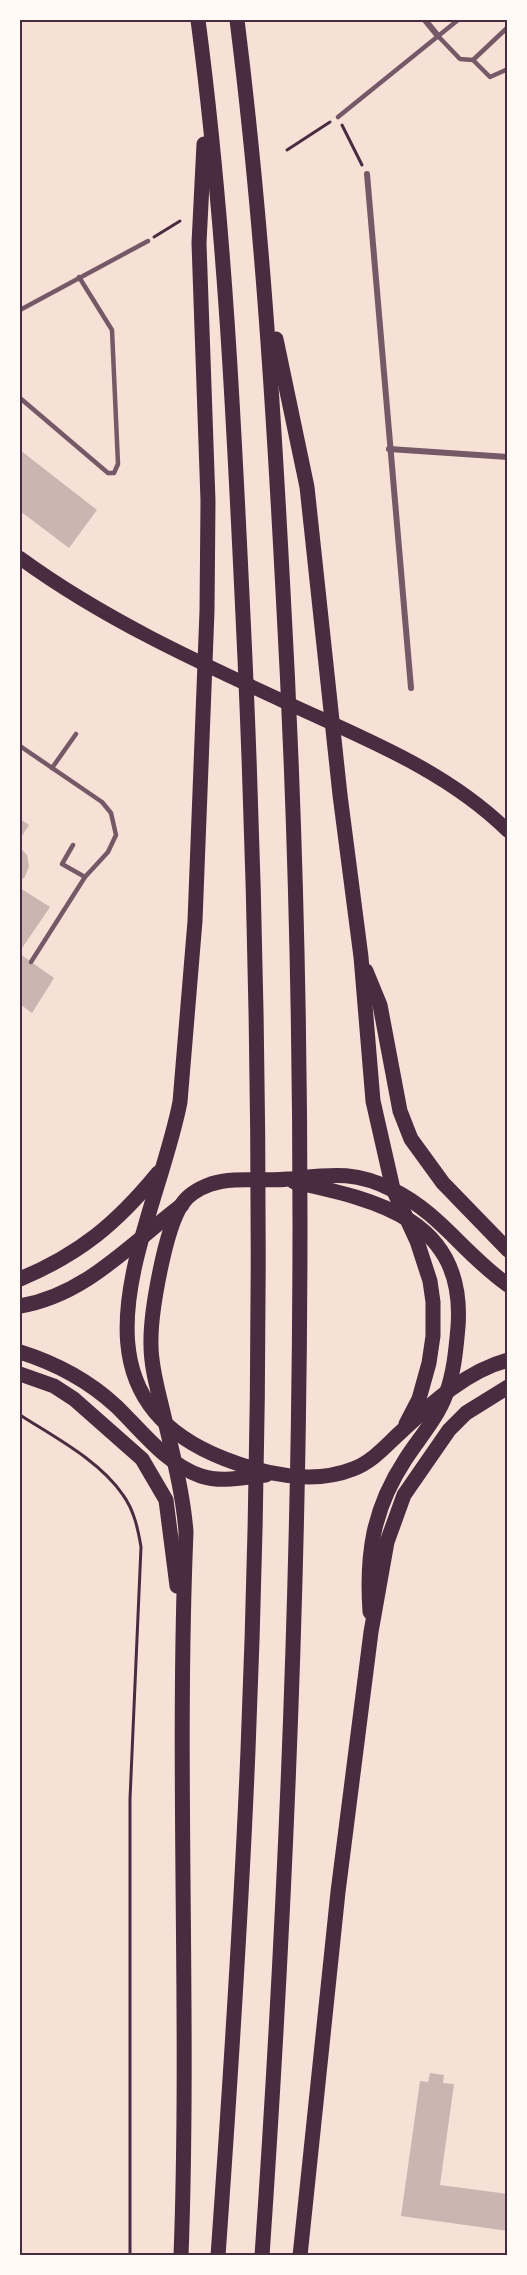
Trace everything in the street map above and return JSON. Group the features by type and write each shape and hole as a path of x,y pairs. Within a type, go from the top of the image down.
{"highway":[{"path":"198,20 207,90 231,364 249,758 259,1231 255,1520 237,1985 218,2256"},
{"path":"237,20 266,292 293,778 300,1138 297,1518 292,1731 281,1976 262,2256"},
{"path":"207,90 199,243 208,501 207,610 195,921 179,1111 142,1235 129,1291 125,1329 127,1347 138,1384 166,1425 186,1442 214,1455 278,1474"},
{"path":"266,292 306,487 340,795 361,957 373,1101 393,1189 426,1266 434,1318 429,1363 421,1390 403,1430"},
{"path":"361,957 380,1005 400,1111 411,1139 443,1184 507,1250"},
{"path":"20,1279 65,1258 104,1231 123,1214 164,1166"},
{"path":"20,1306 45,1301 99,1273 196,1191 218,1182 286,1180 322,1174 351,1174 393,1189 426,1209 507,1285"},
{"path":"286,1180 358,1195 404,1216 438,1247 453,1274 456,1285 459,1304 457,1343 446,1394 437,1413 396,1474 374,1528 367,1571 371,1632"},
{"path":"181,2256 185,2072 182,1624 186,1532 152,1365 152,1320 169,1238 182,1204"},
{"path":"20,1352 41,1359 86,1382 114,1404 173,1460 194,1473 214,1479 278,1474 320,1476 353,1469 376,1455 471,1374 507,1360"},
{"path":"20,1374 54,1386 74,1399 124,1442 153,1473 169,1514 182,1624"},
{"path":"300,2256 338,1893 371,1632 387,1542 404,1495 449,1430 466,1413 507,1387"}],"main road":[{"path":"20,558 66,591 136,631 387,749 441,778 483,808 507,831"}],"street":[{"path":"424,20 438,36"},
{"path":"367,174 411,688"},
{"path":"389,450 507,457"}],"lane":[{"path":"338,117 458,20"},
{"path":"473,60 507,27"},
{"path":"438,36 460,59 473,60 490,77 507,69"},
{"path":"20,310 148,241"},
{"path":"20,398 108,473 114,473 118,464 112,330 79,277"},
{"path":"52,768 76,734"},
{"path":"20,746 102,802 111,813 116,835 108,852 85,877 31,962"},
{"path":"73,845 62,864 85,877"}],"path":[{"path":"287,150 338,117 367,174"},
{"path":"148,241 180,221"},
{"path":"20,1414 96,1467 123,1494 136,1522 141,1547 130,1799 130,2256"}],"building":[{"path":"20,450 97,510 69,548 20,511"},
{"path":"20,819 29,825 20,839"},
{"path":"20,848 27,855 29,866 25,877 20,881"},
{"path":"20,888 50,907 20,951"},
{"path":"20,954 54,978 32,1013 20,1004"},
{"path":"430,2073 444,2075 443,2083 454,2084 440,2185 508,2194 508,2231 401,2216 420,2081 428,2082"}]}
